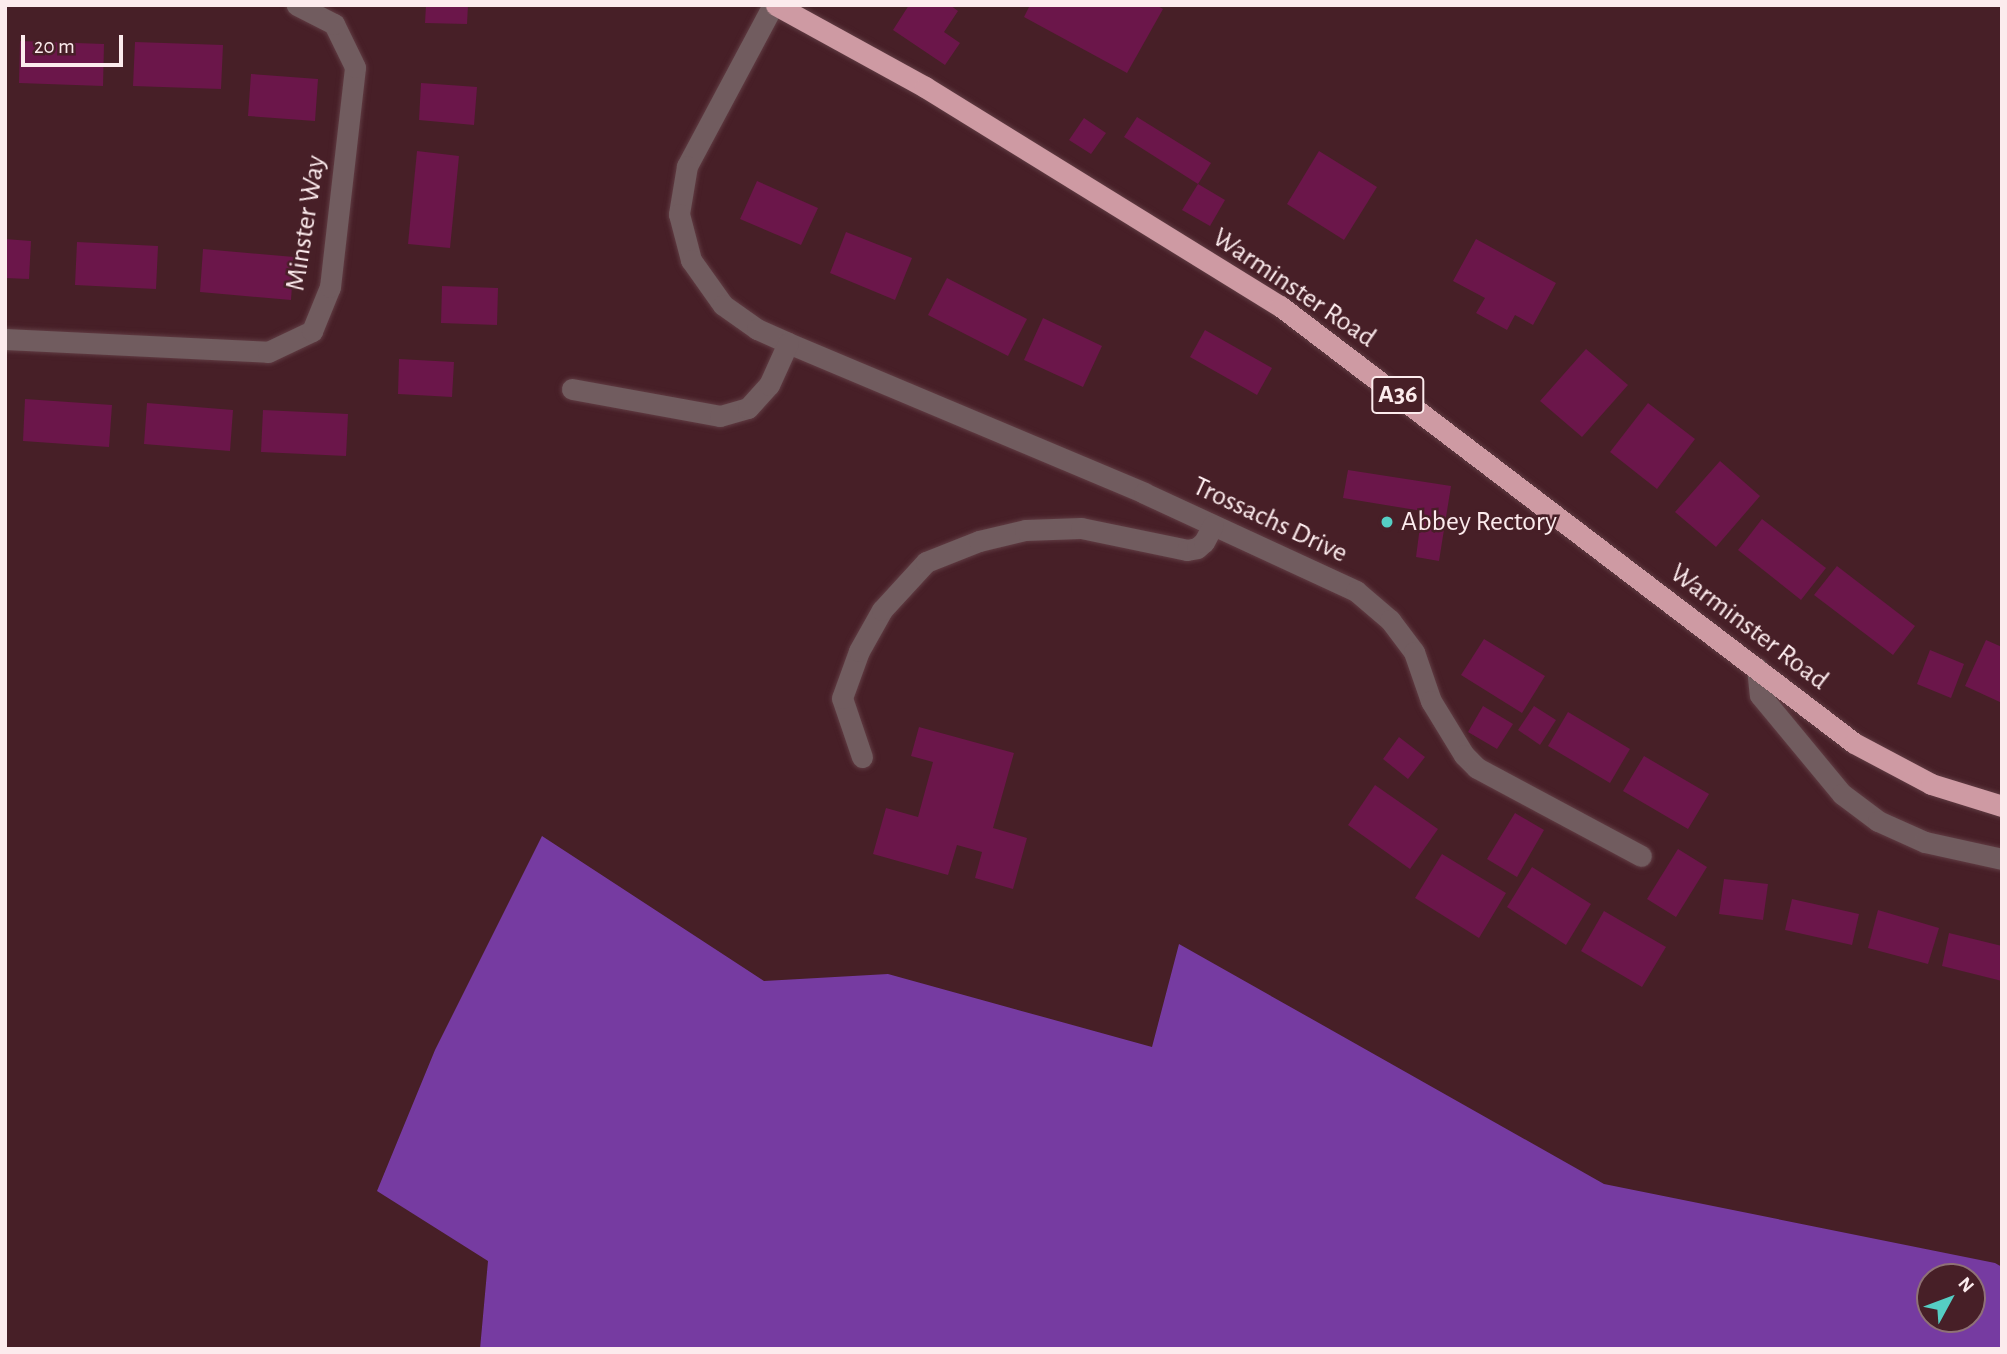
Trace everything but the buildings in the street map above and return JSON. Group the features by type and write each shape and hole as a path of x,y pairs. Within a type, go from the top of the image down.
{"highway":[{"name":"Warminster Road","path":"775,5 925,87 1280,306 1854,743 1931,784 2002,806"}],"street":[{"name":"Minster Way","path":"5,339 268,352 312,331 330,288 355,67 334,24 297,5"},
{"name":"Trossachs Drive","path":"775,5 687,166 679,214 691,260 723,305 757,329 1144,493 1356,591 1390,621 1414,652 1432,701 1454,740 1477,768 1641,856"},
{"path":"572,389 720,416 748,408 769,385 788,343"},
{"path":"862,757 842,698 859,651 882,610 926,562 979,541 1025,530 1081,528 1186,550 1197,548 1204,542 1213,525"},
{"path":"1757,668 1760,695 1842,794 1878,821 1926,842 2002,859"}],"shaded area":[{"path":"542,836 764,981 888,974 1152,1047 1179,944 1604,1184 1995,1263 2002,1267 2002,1349 480,1349 488,1261 377,1191 435,1050"}],"place":[{"name":"Abbey Rectory","path":"1387,522"}]}
